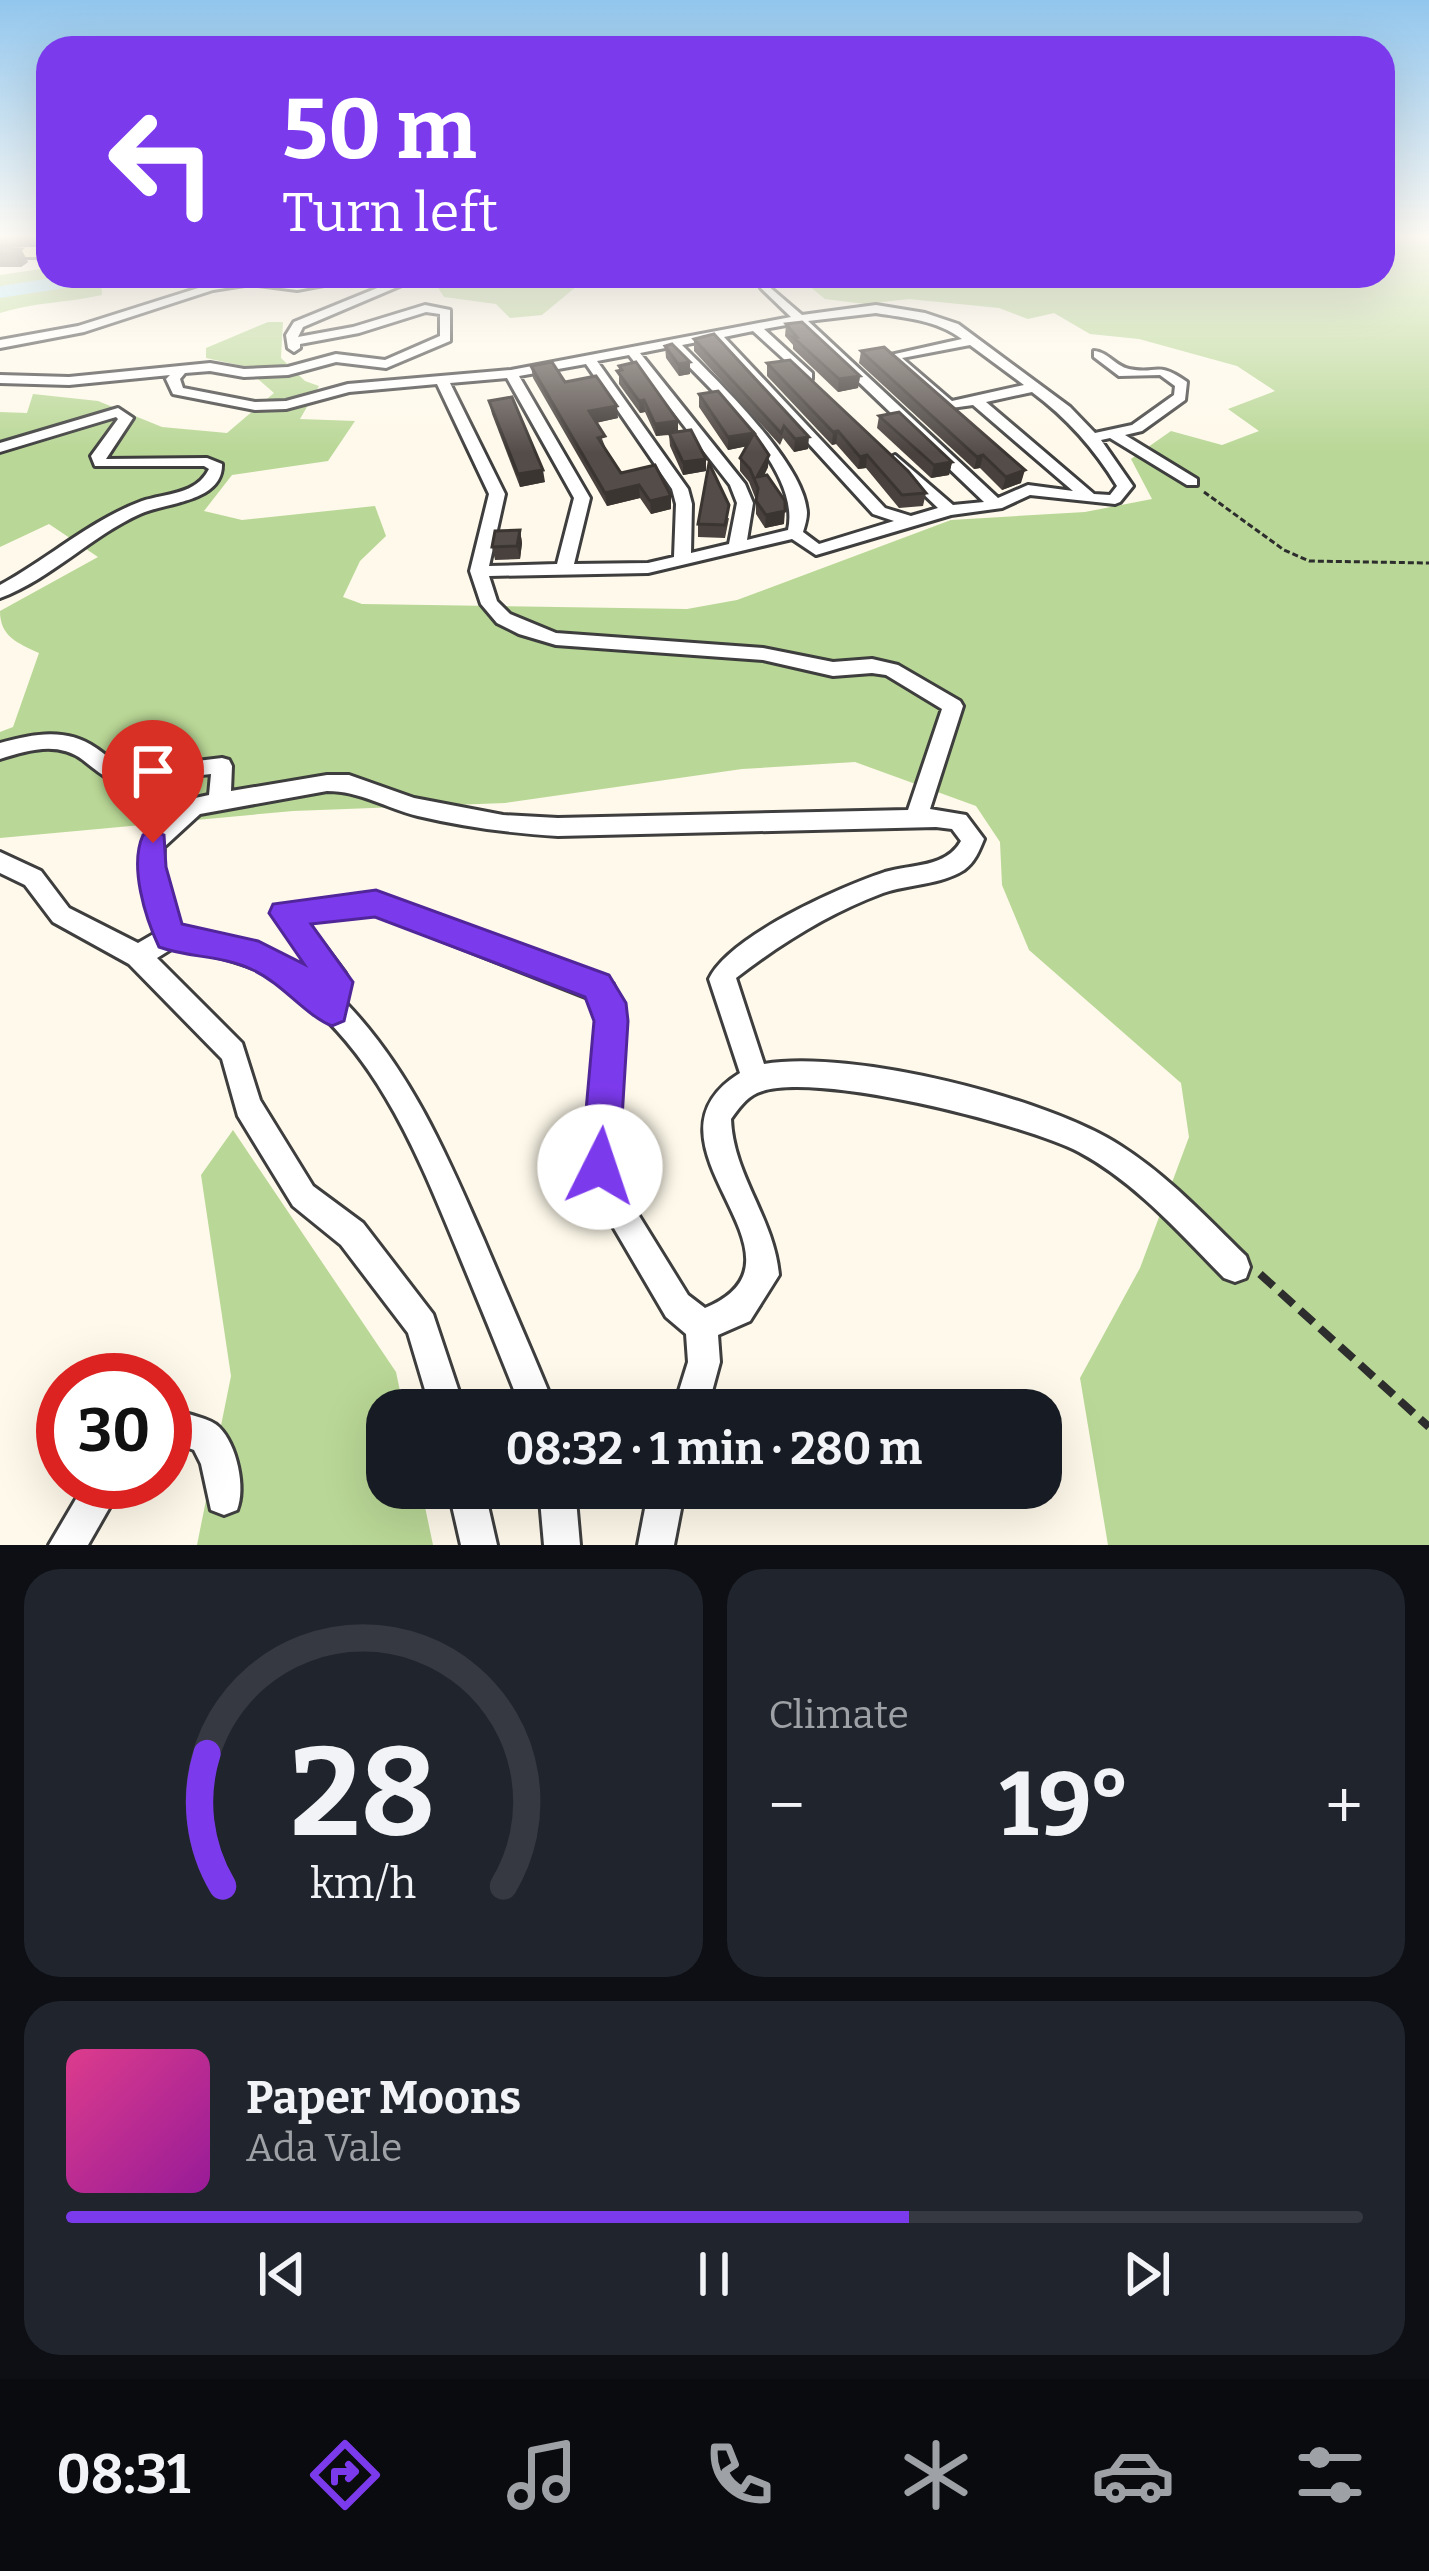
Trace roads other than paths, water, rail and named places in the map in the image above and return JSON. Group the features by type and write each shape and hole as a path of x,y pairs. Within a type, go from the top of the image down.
{"street":[{"path":"0,344 36,340 146,308"},
{"path":"288,371 298,326 341,308"},
{"path":"294,341 355,330 425,308"},
{"path":"0,379 69,381 210,368 244,373 288,371 331,358 390,363 446,338 446,312 426,308"},
{"path":"788,308 996,506"},
{"path":"178,372 173,380 178,391 255,406 286,405 348,388 511,374 853,310 903,312 939,321 1035,387 1094,438 1125,486 1114,499 1093,500 1066,492 1028,490 996,506 949,510 816,550 795,533"},
{"path":"755,327 820,388"},
{"path":"716,335 879,512 909,521"},
{"path":"972,341 892,356 949,406 1035,387"},
{"path":"478,571 626,570 795,533 800,526 800,504 789,476 673,343"},
{"path":"632,351 736,484 745,503 737,547"},
{"path":"1094,438 1141,425 1180,397 1182,385 1163,371 1124,373 1098,354"},
{"path":"589,359 680,489 682,560"},
{"path":"511,374 581,498 564,570"},
{"path":"443,383 496,494 478,552 478,571 484,596 501,616 525,633 556,639 763,654 833,669 872,666 891,670 953,706 918,814"},
{"path":"976,400 1093,500"},
{"path":"0,448 118,412 126,418 98,456 100,463 207,462 217,467 200,490 144,506 0,592"},
{"path":"1113,434 1192,482"},
{"path":"884,449 949,510"},
{"path":"0,751 45,740 64,742 81,748 113,773 130,777 223,766 219,802"},
{"path":"170,937 152,867 153,843 183,812 219,802 349,783 412,806 503,824 918,814 958,821 973,839 964,861 863,891 727,970 722,979 756,1079"},
{"path":"0,862 33,878 61,915 138,956 233,1052 248,1106 303,1196 352,1234 422,1325 442,1389"},
{"path":"332,1010 336,982 284,913 376,904 597,986 609,1003 611,1021 600,1145 606,1189 677,1306 701,1326 704,1362 696,1389"},
{"path":"138,956 170,937 200,939 258,956 300,979 370,1047 417,1119 530,1389"},
{"path":"701,1326 740,1310 763,1275 754,1220 715,1130 723,1105 756,1079 776,1075 842,1077 1060,1128 1140,1175 1235,1267"},
{"path":"192,1433 206,1438 218,1460 224,1497"},
{"path":"67,1545 89,1509"},
{"path":"471,1509 479,1545"},
{"path":"559,1509 562,1545"},
{"path":"656,1545 663,1509"}]}
